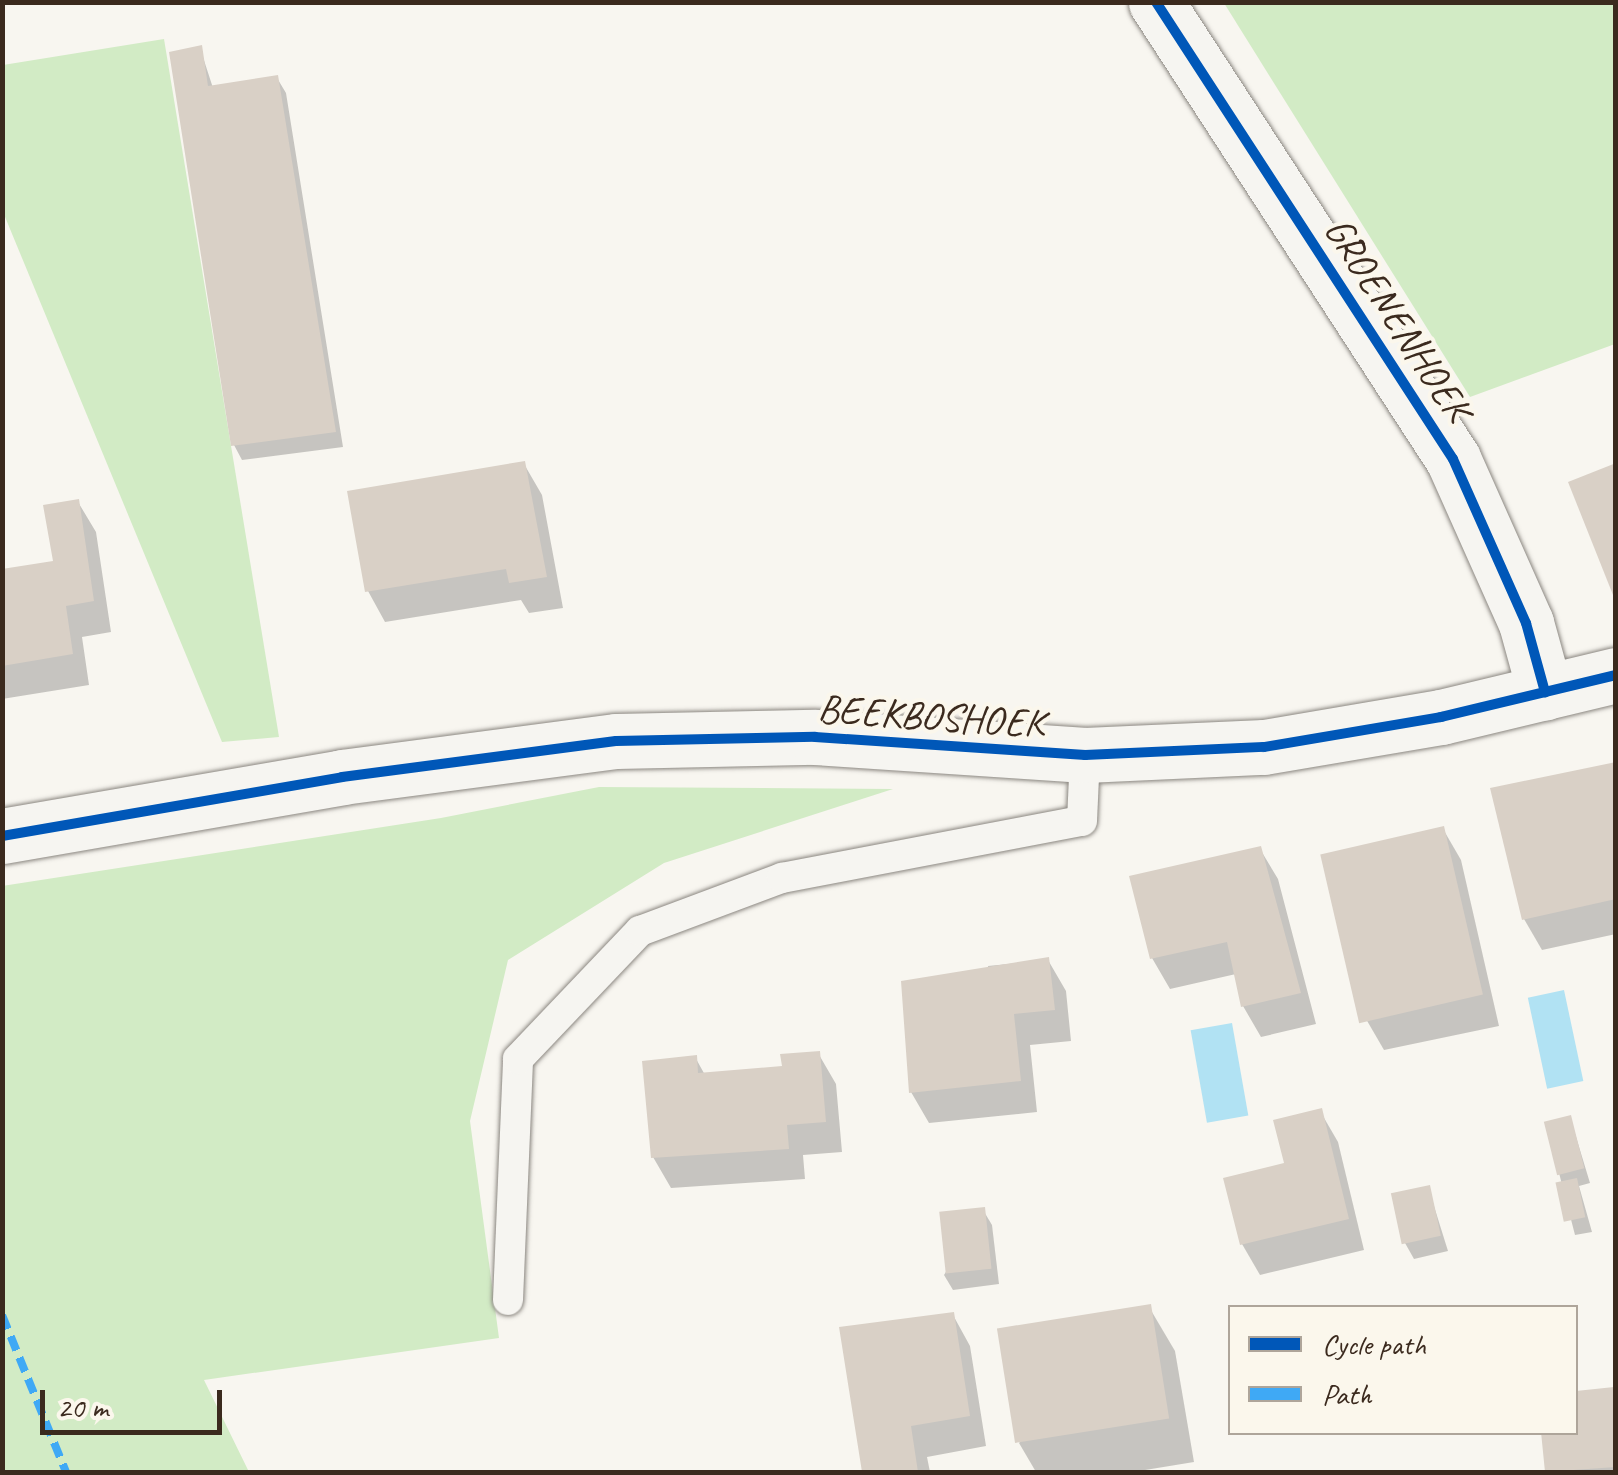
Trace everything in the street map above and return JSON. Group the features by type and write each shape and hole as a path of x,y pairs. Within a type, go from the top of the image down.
{"street":[{"name":"GROENENHOEK","path":"1156,2 1452,459 1526,622 1544,692"},
{"name":"BEEKBOSHOEK","path":"2,836 342,777 616,741 815,737 1086,756 1264,747 1616,676"}],"lane":[{"path":"508,1300 518,1059 640,931 782,878 1082,822 1086,756"}],"green space":[{"path":"1224,3 1615,3 1615,344 1470,397"},
{"path":"164,39 279,737 222,742 3,212 3,65"},
{"path":"599,787 893,789 664,863 508,960 470,1121 499,1338 204,1380 249,1472 3,1472 2,886 441,818"}],"water":[{"path":"1564,990 1583,1081 1547,1089 1528,998"},
{"path":"1232,1023 1248,1116 1207,1123 1191,1030"}],"building":[{"path":"202,45 208,86 278,75 336,432 231,446 169,52"},
{"path":"525,461 547,577 509,583 506,569 365,592 347,491"},
{"path":"1616,463 1616,600 1615,600 1568,482"},
{"path":"79,499 94,601 66,606 73,654 2,666 2,569 53,561 43,505"},
{"path":"1616,762 1616,899 1522,920 1490,788"},
{"path":"1444,826 1483,995 1359,1023 1320,855"},
{"path":"1261,846 1301,993 1241,1007 1227,942 1150,959 1129,876"},
{"path":"1049,957 1055,1010 1014,1014 1021,1081 909,1093 901,981"},
{"path":"820,1051 826,1122 787,1125 789,1149 651,1158 642,1061 697,1055 698,1073 782,1066 780,1054"},
{"path":"1322,1108 1349,1219 1240,1245 1223,1178 1284,1163 1273,1120"},
{"path":"1571,1115 1584,1168 1557,1175 1544,1122"},
{"path":"1577,1178 1585,1217 1564,1222 1555,1183"},
{"path":"1430,1185 1441,1236 1402,1244 1391,1193"},
{"path":"985,1207 991,1269 946,1273 939,1212"},
{"path":"1151,1304 1169,1419 1015,1443 997,1328"},
{"path":"954,1312 970,1416 911,1426 918,1472 862,1472 839,1327"},
{"path":"1614,1387 1616,1467 1545,1472 1541,1435 1578,1435 1578,1391"}],"marked path":[{"path":"2,1315 66,1472"}],"cycle path":[{"path":"1156,2 1453,459 1526,623 1545,692"},
{"path":"2,836 342,777 616,741 815,737 1085,755 1264,747 1441,717 1616,675"}]}
